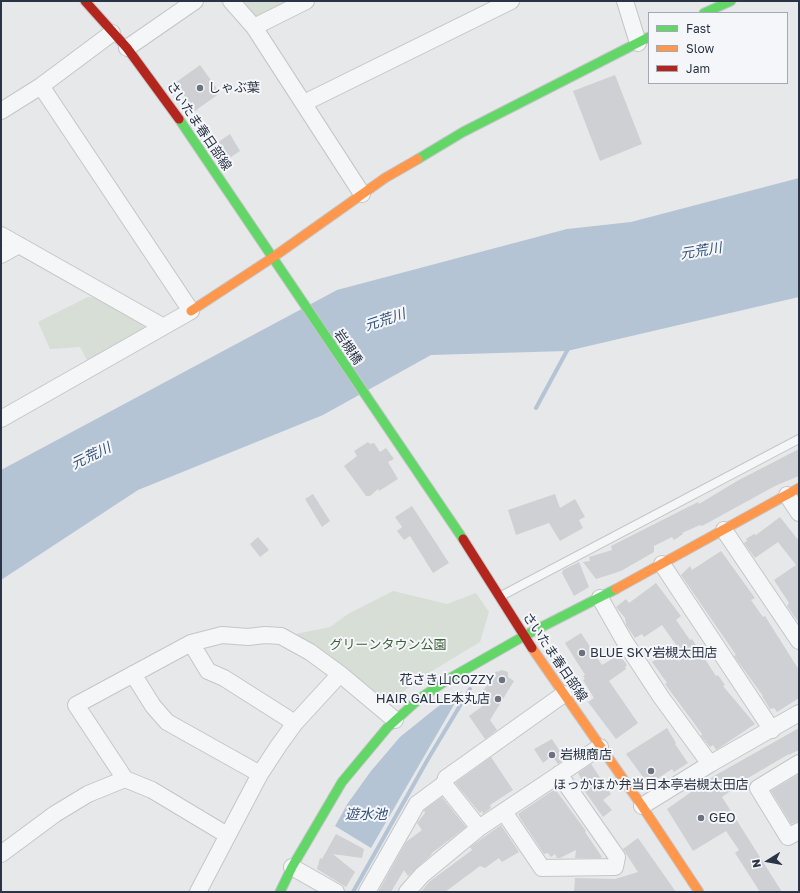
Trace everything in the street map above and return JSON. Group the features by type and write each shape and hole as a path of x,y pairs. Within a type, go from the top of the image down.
{"street":[{"name":"さいたま春日部線","path":"85,1 127,48 165,98 283,273"},
{"path":"127,48 195,1"},
{"path":"231,1 254,27 362,194"},
{"path":"254,27 306,1"},
{"path":"304,104 511,1"},
{"path":"1,419 162,326 191,311 272,258 385,178 463,132 644,40 625,1"},
{"path":"706,12 731,1"},
{"path":"1,111 41,86 112,33"},
{"path":"41,86 191,311"},
{"path":"1,235 162,326"},
{"path":"1,255 19,246"},
{"name":"岩槻橋","path":"283,273 392,435"},
{"name":"さいたま春日部線","path":"392,435 500,596 524,636 642,806 699,892"},
{"path":"280,892 292,867 342,782 369,748 395,720 447,680 524,636 600,598 793,492 799,513"},
{"path":"724,530 799,641"},
{"path":"662,564 772,730"},
{"path":"600,598 661,698 710,764"},
{"path":"227,835 152,790 125,779 76,705 191,642 222,636 281,636 310,652 340,674 395,720"},
{"path":"191,642 208,671 250,694 295,723"},
{"path":"133,674 153,706 167,722 260,774"},
{"path":"198,892 260,774 295,723 340,674"},
{"path":"367,892 417,804 444,784 446,778 564,694"},
{"path":"642,806 710,764 772,730 799,713"},
{"path":"407,892 422,875 479,828 600,747"},
{"path":"799,763 758,788 788,837 799,831"},
{"path":"504,812 542,868 615,867 617,856 559,774"},
{"path":"1,854 68,806 88,794 125,779"},
{"path":"444,784 479,828"},
{"path":"292,867 336,892"}],"lane":[{"path":"500,596 799,439"}],"green space":[{"path":"236,1 291,1 260,17 248,16"},
{"path":"88,297 106,299 142,322 145,331 88,362 80,347 50,349 38,322"},
{"name":"グリーンタウン公園","path":"393,591 447,604 476,593 489,612 480,642 417,680 393,701 381,701 350,672 291,635 330,627 348,614"}],"water":[{"name":"元荒川","path":"799,178 799,297 567,351 431,355 323,415 138,490 1,580 1,470 337,290 567,229 631,222"},
{"name":"遊水池","path":"462,691 371,848 335,826 348,803 371,771 400,737 436,708"}],"building":[{"path":"200,65 220,93 195,111 175,83"},
{"path":"615,75 642,144 600,161 573,91"},
{"path":"230,134 240,151 228,159 217,143"},
{"path":"368,442 370,444 374,443 380,452 386,448 394,459 388,462 398,479 379,491 378,489 370,496 366,496 344,466 357,456 354,451"},
{"path":"799,449 799,476 775,486 702,526 700,525 682,533 683,534 674,540 672,537 654,546 654,552 621,571 596,579 583,562 590,561 589,557 612,550 611,546 698,502 699,504 737,481"},
{"path":"313,494 330,521 322,527 305,499"},
{"path":"555,494 560,508 575,499 585,517 579,520 583,528 560,541 549,523 516,535 508,510"},
{"path":"412,506 449,563 433,573 410,536 404,540 397,531 402,527 395,517"},
{"path":"780,517 799,541 799,623 787,606 789,603 774,580 796,565 778,542 755,558 744,543 747,541 746,539 754,534 756,535"},
{"path":"258,537 269,550 260,557 250,544"},
{"path":"721,551 755,598 751,600 763,617 765,616 799,670 799,698 777,712 774,708 770,709 763,696 734,656 736,655 681,575 690,566 692,570"},
{"path":"579,562 589,587 574,596 562,573 563,570"},
{"path":"656,583 681,616 676,620 690,640 692,639 716,676 718,675 725,685 723,686 755,724 716,750 713,745 710,747 701,736 702,734 665,684 667,683 652,662 677,646 662,625 644,637 642,634 635,638 626,625 625,618 616,607 626,599 629,603"},
{"path":"581,633 602,665 617,656 621,657 627,665 625,667 626,669 609,681 638,723 616,739 588,702 594,698 583,680 585,679 583,676 585,675 565,643"},
{"path":"502,670 508,672 508,677 514,681 490,720 497,730 485,739 469,716 488,702 479,697 496,671"},
{"path":"667,728 676,743 675,744 688,763 674,772 672,769 654,781 651,777 646,781 626,754"},
{"path":"799,728 799,750 789,754 731,788 732,790 722,797 782,892 760,892 735,853 739,850 726,831 693,851 667,809 714,776"},
{"path":"552,739 565,759 558,764 552,756 543,763 534,749"},
{"path":"491,757 513,790 490,805 491,808 483,814 482,811 480,813 455,783"},
{"path":"591,764 611,794 603,800 612,810 603,817 581,786 584,784 578,773"},
{"path":"799,774 799,821 791,824 771,791"},
{"path":"555,789 586,831 585,832 602,857 575,858 576,850 560,858 557,858 555,854 551,857 548,853 544,854 518,814"},
{"path":"442,797 466,827 432,853 408,876 404,870 391,892 378,892 406,842 422,830 417,823 425,813 424,810"},
{"path":"501,825 519,852 502,862 499,858 485,868 480,866 445,892 421,892 429,882 472,850 470,847"},
{"path":"336,834 364,849 362,858 333,854 355,872 346,887 317,869 320,858 322,859"},
{"path":"638,838 676,892 574,892 575,878 615,879 638,872 623,849"}],"waterway":[{"path":"536,408 569,347"},
{"path":"353,892 428,759 470,689"}],"traffic: fast":[{"path":"706,12 731,1"},
{"path":"418,159 463,132 648,38"},
{"path":"179,119 463,539"},
{"path":"280,892 292,867 342,782 387,728 419,699 447,680 524,636 616,589"}],"traffic: slow":[{"path":"191,311 272,258 385,178 418,159"},
{"path":"616,589 799,488"},
{"path":"532,648 642,806 699,892"}],"traffic: jam":[{"path":"85,1 127,48 179,119"},
{"path":"463,539 532,648"}],"place":[{"name":"しゃぶ葉","path":"200,88"},
{"name":"BLUE SKY岩槻太田店","path":"582,653"},
{"name":"花さき山COZZY","path":"502,680"},
{"name":"HAIR GALLE本丸店","path":"498,699"},
{"name":"岩槻商店","path":"552,755"},
{"name":"ほっかほか弁当日本亭岩槻太田店","path":"651,771"},
{"name":"GEO","path":"701,818"}]}
